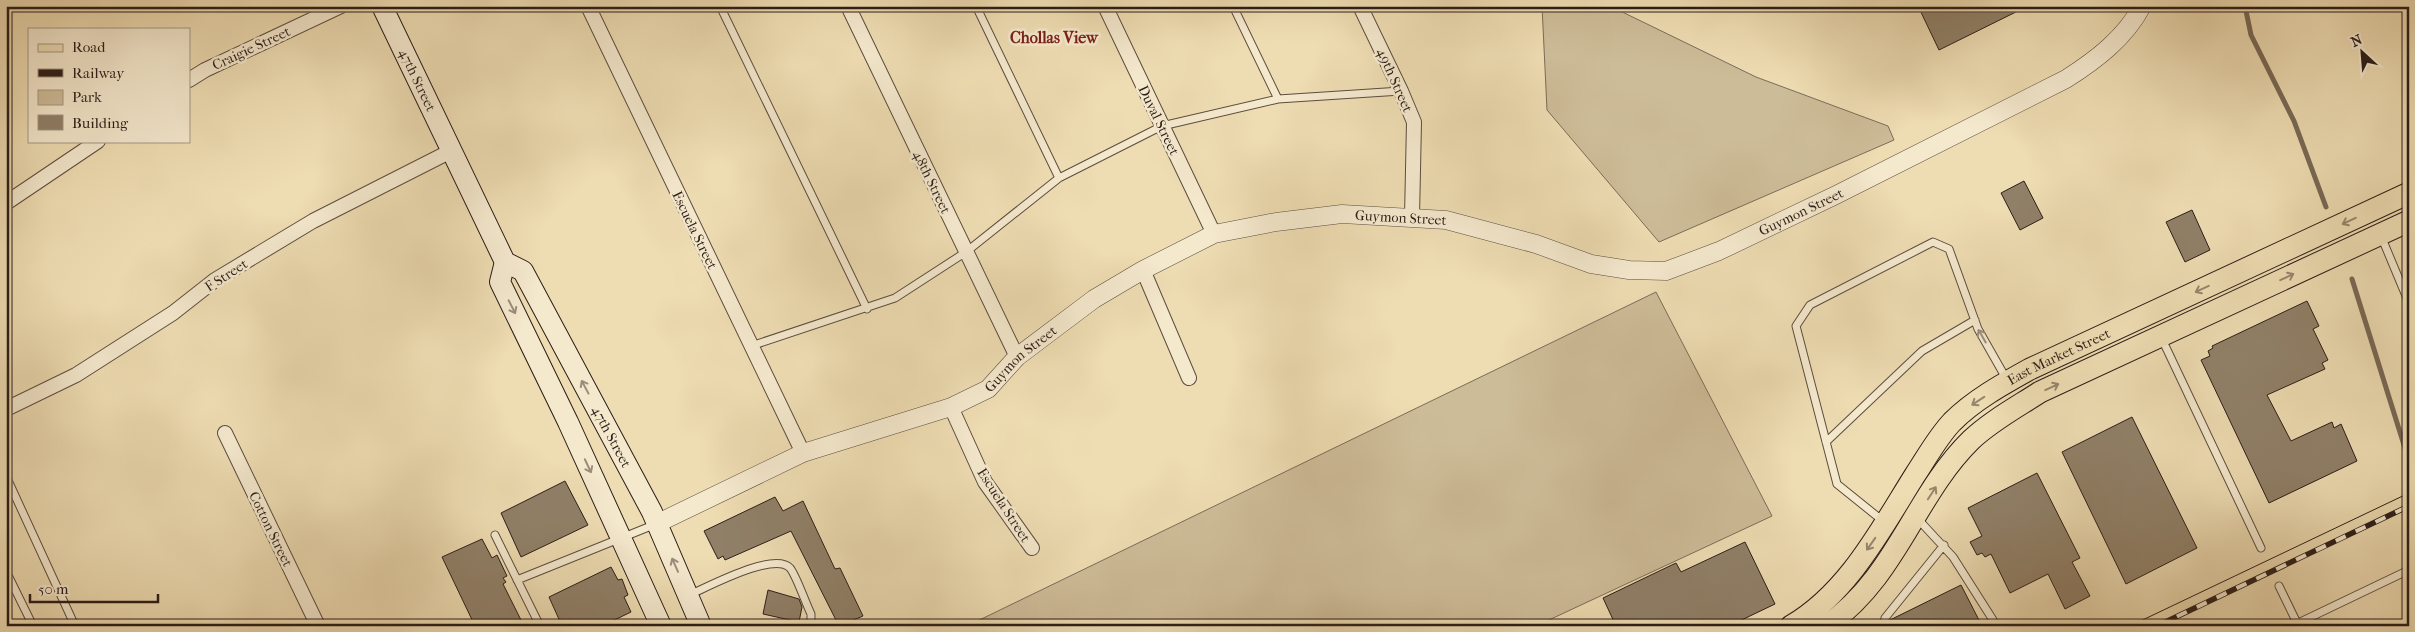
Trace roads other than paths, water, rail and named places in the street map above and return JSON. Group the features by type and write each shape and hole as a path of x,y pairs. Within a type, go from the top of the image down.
{"main road":[{"name":"47th Street","path":"382,6 505,262 523,271 656,524 700,626"},
{"name":"East Market Street","path":"1791,626 1824,601 1852,570 1935,444 1952,422 1972,405 2008,382 2150,313 2409,192"},
{"path":"2372,210 2380,233"},
{"name":"East Market Street","path":"1826,626 1863,593 1880,573 1949,468 1971,440 2001,416 2040,392 2409,221"},
{"path":"505,262 500,282 661,626"},
{"path":"2150,313 2161,337"}],"street":[{"name":"Craigie Street","path":"190,79 205,70 341,6"},
{"name":"Escuela Street","path":"588,6 803,453"},
{"name":"48th Street","path":"848,6 1017,357"},
{"name":"Duval Street","path":"1104,6 1214,234"},
{"name":"49th Street","path":"1360,6 1402,91 1414,122 1412,217"},
{"name":"Guymon Street","path":"656,524 803,453 951,407 988,389 1017,357 1094,298 1143,270 1214,234 1276,222 1342,214 1412,217 1446,220 1536,244 1591,264 1628,270 1666,271 1719,251 1836,195 2066,79 2095,61 2120,36 2142,6"},
{"path":"6,203 97,142"},
{"name":"F Street","path":"6,409 76,375 173,313 215,280 313,222 452,151"},
{"path":"1143,270 1189,378"},
{"name":"Escuela Street","path":"951,407 985,482 1032,548"},
{"name":"Cotton Street","path":"225,433 318,626"}],"lane":[{"path":"720,6 867,309"},
{"path":"976,6 1059,178"},
{"path":"1233,6 1278,99"},
{"path":"751,346 867,309 895,298 966,252 1059,178 1162,126 1278,99 1402,91"},
{"path":"2380,233 2408,301"},
{"path":"1885,522 1837,484 1796,326 1810,305 1932,242 1949,249 1974,320 2008,382"},
{"path":"1826,442 1922,351 1974,320"},
{"path":"2161,337 2261,548"},
{"path":"6,476 75,626"},
{"path":"1916,517 1944,545 1993,620 1992,626"},
{"path":"517,580 656,524"},
{"path":"495,535 540,626"},
{"path":"1884,626 1886,618 1944,545"},
{"path":"688,596 760,565 780,562 790,568 794,576 811,614 812,622 809,626"},
{"path":"2280,586 2294,624 2409,570"},
{"path":"6,571 33,626"}],"waterway":[{"path":"2245,6 2251,35 2294,121 2326,207"},
{"path":"2352,279 2409,461"}],"tram line":[{"path":"2130,626 2409,493"}],"railway":[{"path":"2157,626 2409,506"}],"district":[{"name":"Chollas View","path":"1054,37"}]}
